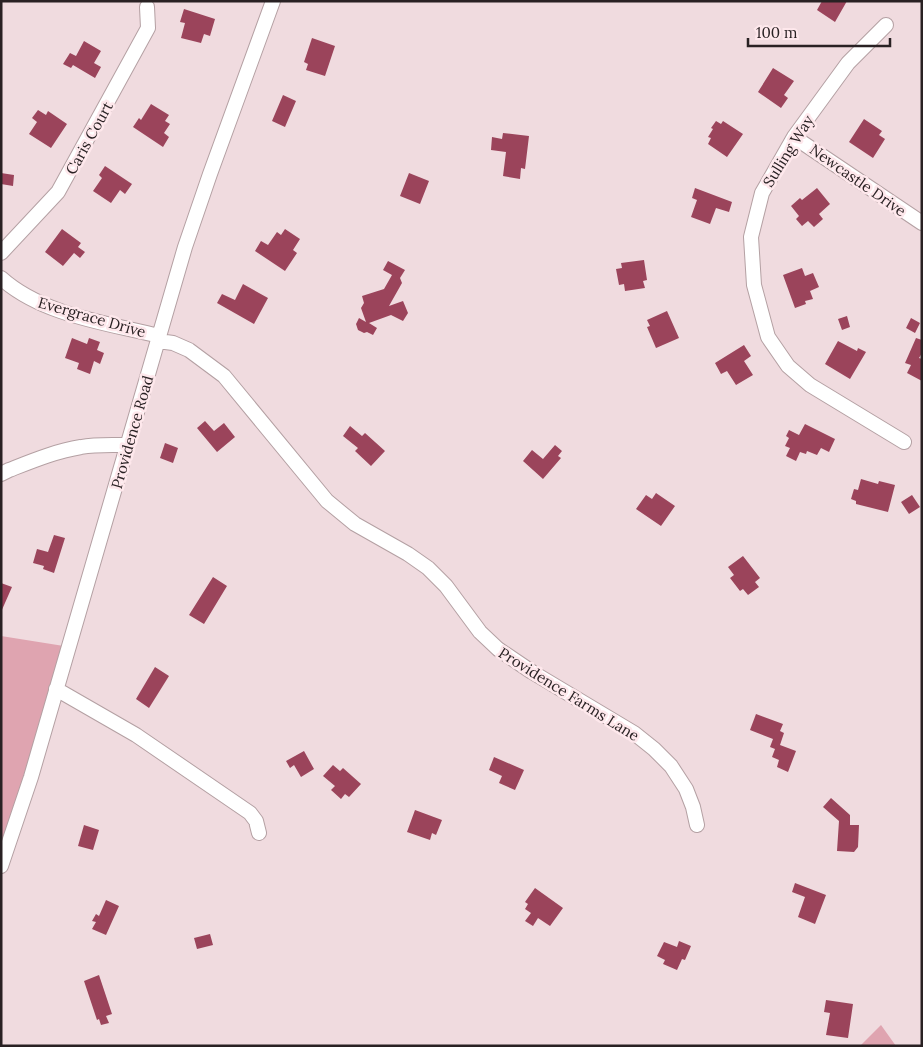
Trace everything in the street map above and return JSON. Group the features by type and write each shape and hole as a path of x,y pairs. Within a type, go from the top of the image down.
{"street":[{"name":"Providence Road","path":"1,866 31,777 185,247 273,1"},
{"name":"Caris Court","path":"1,252 58,192 148,28 147,8"},
{"name":"Sulling Way","path":"886,25 848,63 794,137 762,192 752,237 754,285 768,336 788,366 810,385 904,442"},
{"name":"Newcastle Drive","path":"794,137 922,223"},
{"name":"Evergrace Drive","path":"1,278 12,288 44,306 159,338"},
{"name":"Providence Farms Lane","path":"159,338 189,350 224,376 327,500 355,524 408,554 428,568 446,586 480,632 498,649 532,672 634,733 654,749 671,766 686,789 693,806 697,825"},
{"path":"1,474 53,454 79,447 128,445"},
{"path":"56,689 136,735 250,813 256,821 259,833"}],"shaded area":[{"path":"1,636 70,647 1,851"},
{"path":"881,1025 896,1046 860,1046"}],"building":[{"path":"822,1 847,1 835,22 817,10"},
{"path":"184,9 215,19 210,36 204,34 201,43 181,38 185,23 180,22"},
{"path":"312,38 335,46 325,76 306,70 308,64 304,62"},
{"path":"84,41 101,51 94,63 101,67 95,78 73,65 71,68 63,64 70,53 76,56"},
{"path":"773,68 794,81 784,95 788,98 781,108 758,92"},
{"path":"283,95 296,101 285,127 272,121"},
{"path":"151,104 169,115 165,121 170,124 164,133 169,137 163,147 133,127 139,118 141,120"},
{"path":"38,110 46,115 48,111 67,124 51,148 29,134 37,122 32,118"},
{"path":"864,119 882,131 879,135 885,139 873,158 849,142"},
{"path":"716,121 721,124 723,121 743,134 727,157 708,144 711,138 708,137 713,129 711,128"},
{"path":"503,133 529,136 525,169 521,168 520,179 503,176 506,152 491,150 492,137 502,139"},
{"path":"105,166 132,184 125,194 120,190 111,203 93,191 102,178 99,175"},
{"path":"1,173 14,175 13,186 1,184"},
{"path":"409,173 429,181 420,204 400,196"},
{"path":"695,188 732,202 729,212 716,208 710,224 691,217 697,200 692,198"},
{"path":"817,188 830,204 819,214 823,219 814,227 808,221 802,226 796,219 799,216 791,206"},
{"path":"62,229 81,243 78,247 85,252 80,258 74,253 63,266 45,252"},
{"path":"285,229 300,239 293,250 297,253 285,271 255,251 261,241 268,245 277,232 281,235"},
{"path":"644,260 647,280 643,281 645,288 625,291 624,284 619,285 616,269 622,268 621,263"},
{"path":"388,261 405,270 400,278 402,283 389,306 403,301 408,313 403,321 391,315 369,323 377,328 373,335 367,332 364,333 358,330 356,324 359,318 366,322 361,308 364,303 362,296 384,289 392,275 383,270"},
{"path":"802,268 805,276 813,273 819,287 810,291 813,299 805,301 806,304 795,308 783,275"},
{"path":"243,284 268,298 254,324 217,303 222,294 235,300"},
{"path":"667,311 679,338 656,348 647,327 650,326 647,320"},
{"path":"847,316 850,327 842,330 838,319"},
{"path":"911,318 920,323 915,333 906,328"},
{"path":"72,338 87,344 89,338 100,342 97,350 104,353 100,364 94,361 90,374 77,369 79,363 65,358"},
{"path":"916,338 922,340 922,353 919,358 922,359 922,381 907,373 911,365 905,363"},
{"path":"838,341 857,351 858,348 866,352 850,379 825,364"},
{"path":"744,345 751,356 744,361 753,375 736,385 727,371 721,374 715,363"},
{"path":"205,421 214,431 224,423 235,437 217,452 197,428"},
{"path":"805,424 835,439 829,452 821,448 817,455 807,451 806,454 800,452 796,461 786,456 790,448 785,446 789,438 786,436 789,430 799,435"},
{"path":"350,426 362,436 365,433 385,451 371,466 355,451 358,448 343,436"},
{"path":"165,443 178,448 173,463 160,458"},
{"path":"555,445 562,451 558,456 561,458 543,479 523,461 532,450 543,459"},
{"path":"861,479 878,484 879,481 895,485 888,512 856,504 856,501 851,499 854,489 858,490"},
{"path":"656,493 675,506 661,526 636,509 646,495 652,499"},
{"path":"912,495 920,507 909,514 901,502"},
{"path":"54,535 65,538 54,573 43,569 44,566 33,563 37,549 48,552"},
{"path":"743,556 760,578 755,582 759,587 748,595 743,589 740,591 730,578 734,575 728,567"},
{"path":"213,577 227,586 204,624 189,615"},
{"path":"1,583 12,587 1,612"},
{"path":"155,667 169,676 149,708 136,699"},
{"path":"756,714 783,724 780,731 784,733 780,745 796,751 788,772 777,767 779,760 772,757 775,749 770,747 773,739 750,730"},
{"path":"304,751 314,769 301,777 294,765 290,768 286,761"},
{"path":"494,757 524,770 515,790 499,783 502,776 489,770"},
{"path":"333,765 340,771 343,768 361,784 349,797 345,794 341,799 331,790 335,786 323,776"},
{"path":"831,798 850,815 850,825 859,825 858,847 854,852 837,851 839,821 823,807"},
{"path":"415,810 442,820 436,835 432,833 430,840 407,832"},
{"path":"84,825 99,830 93,850 78,846"},
{"path":"795,883 826,895 815,924 798,917 805,897 792,892"},
{"path":"535,888 563,908 550,926 538,918 533,926 525,921 531,913 525,909 528,904 525,902"},
{"path":"106,900 119,906 106,935 92,929 96,922 92,921 96,914 99,916"},
{"path":"210,934 213,945 197,949 194,938"},
{"path":"679,941 691,946 685,960 682,959 677,970 663,964 665,960 657,956 664,942 677,947"},
{"path":"99,975 112,1014 106,1016 109,1023 101,1025 99,1019 97,1020 84,981"},
{"path":"826,1000 853,1004 848,1038 826,1035 830,1013 824,1012"}]}
